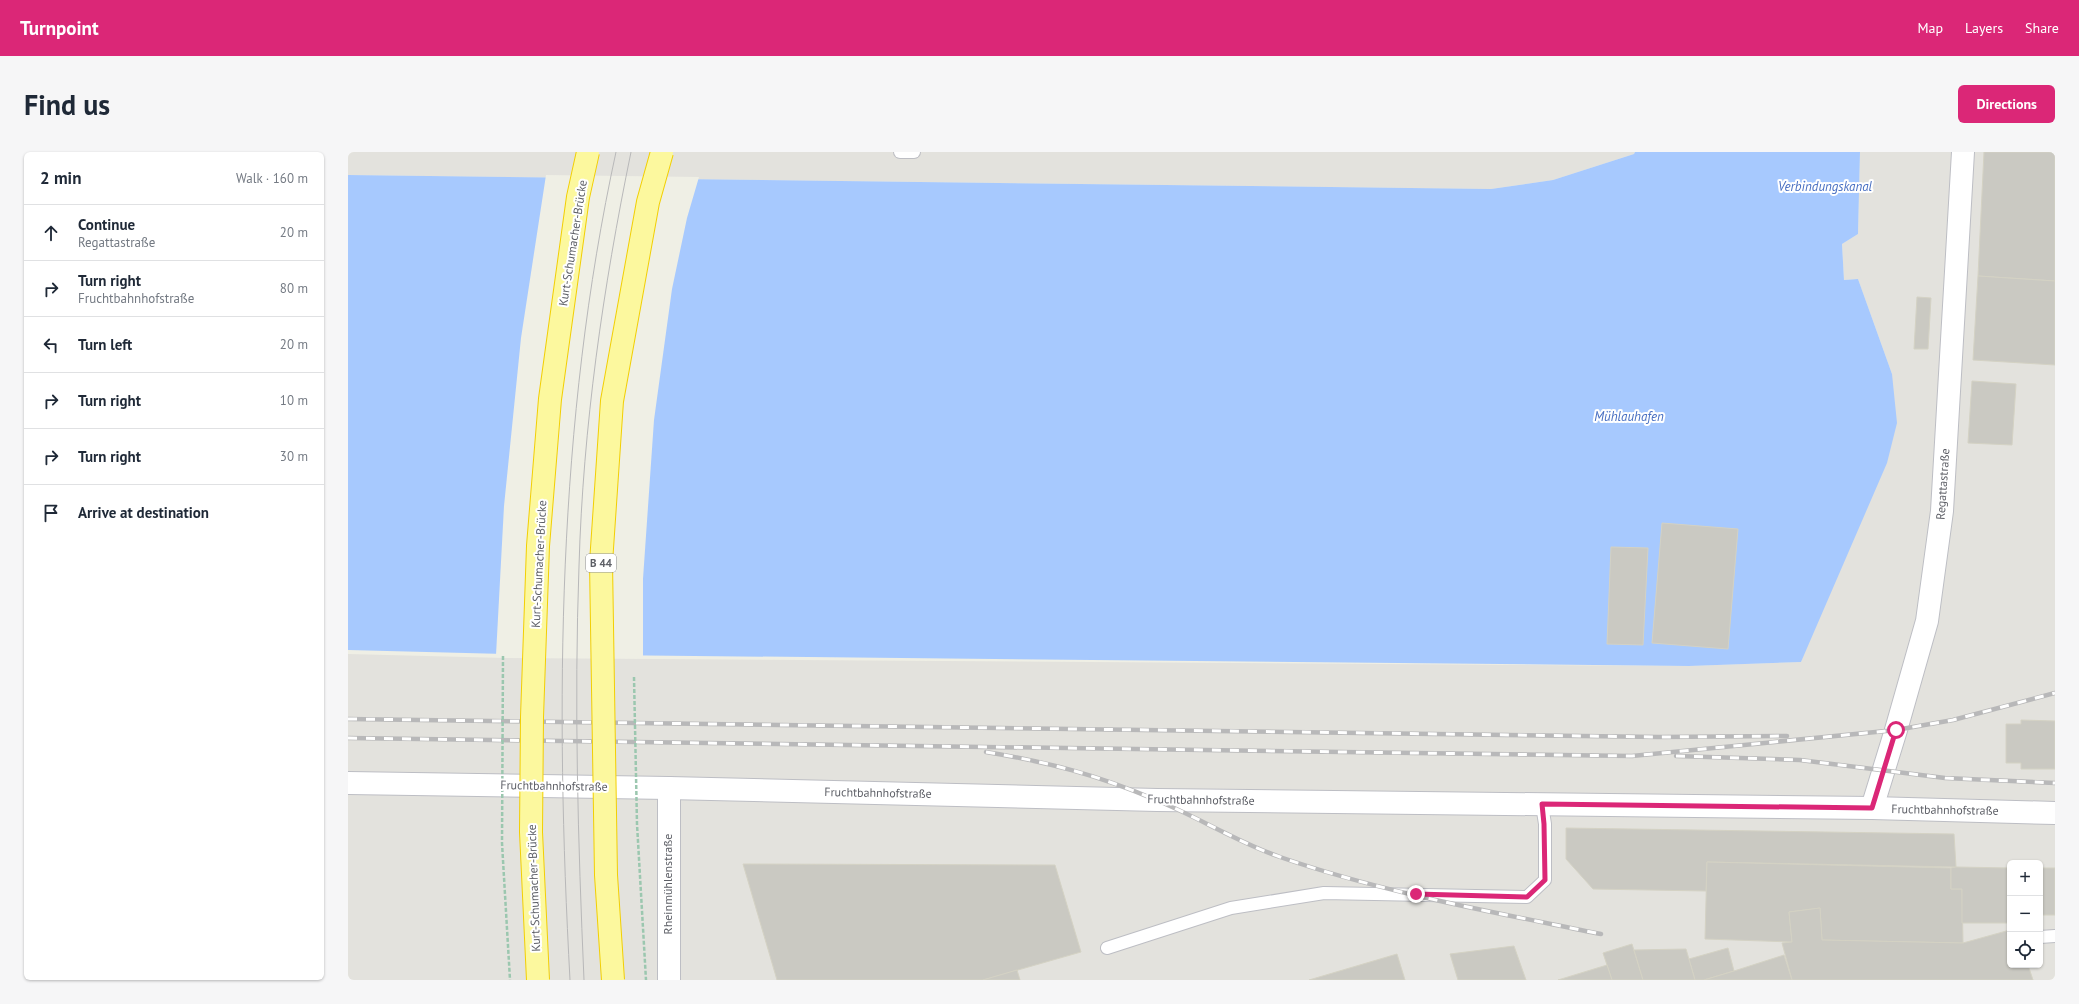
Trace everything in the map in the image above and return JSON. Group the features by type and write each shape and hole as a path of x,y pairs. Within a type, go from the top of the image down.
{"highway":[{"name":"Kurt-Schumacher-Brücke","path":"538,980 531,824 532,717 538,546 550,399 578,197 588,152"},
{"name":"B 44","path":"613,980 606,874 601,563 612,401 648,202 662,152"}],"street":[{"name":"Regattastraße","path":"1872,808 1927,621 1942,511 1963,152"},
{"name":"Fruchtbahnhofstraße","path":"348,783 669,788 1158,800 1872,808 2055,812"},
{"name":"Rheinmühlenstraße","path":"669,788 669,980"}],"lane":[{"path":"900,152 914,152"},
{"path":"1107,948 1231,908 1324,893 1527,897 1545,880 1544,824 1542,804"},
{"path":"2043,936 2055,936"}],"path":[{"path":"634,677 637,824 646,980"}],"shaded area":[{"path":"348,152 1635,152 1634,154 1553,180 1491,189 348,175"},
{"path":"1860,152 2055,152 2055,980 348,980 348,654 505,658 1689,666 1801,662 1892,374 1858,279 1844,280 1842,244 1858,234"}],"water":[{"name":"Mühlauhafen","path":"1635,152 1860,152 1858,234 1842,244 1844,280 1858,279 1892,374 1897,423 1887,463 1801,662 1689,666 505,654 348,650 348,175 1491,189 1553,180 1634,154"}],"pier":[{"path":"546,175 699,177 687,218 672,289 654,420 643,579 643,657 496,655 504,506 521,338"}],"building":[{"path":"1984,152 2055,152 2055,281 1978,276"},
{"path":"1978,276 2055,281 2055,365 1973,360"},
{"path":"1917,297 1931,298 1928,349 1914,349"},
{"path":"1972,381 2016,384 2012,445 1968,443"},
{"path":"1662,523 1738,529 1728,649 1652,643"},
{"path":"1611,547 1648,548 1643,645 1607,644"},
{"path":"2021,720 2055,721 2055,769 2021,769 2021,763 2006,763 2006,724 2021,724"},
{"path":"1566,828 1954,834 1956,867 1707,862 1706,891 1593,889 1566,859"},
{"path":"1707,862 1951,868 1951,889 1962,889 1963,943 1822,940 1820,908 1789,912 1792,942 1705,939"},
{"path":"743,864 1055,865 1081,952 983,980 777,980"},
{"path":"1951,868 2007,868 2007,923 1962,923 1962,889 1951,889"},
{"path":"2043,868 2055,868 2055,915 2043,915"},
{"path":"1820,908 1822,940 1963,943 2007,931 2007,968 2029,968 2033,980 1792,980 1782,943 1792,942 1789,912"},
{"path":"1632,944 1643,980 1612,980 1603,953"},
{"path":"1514,946 1526,980 1458,980 1450,954"},
{"path":"1728,948 1734,971 1704,980 1695,980 1689,959"},
{"path":"1686,949 1695,980 1643,980 1634,950"},
{"path":"1397,954 1405,980 1309,980"},
{"path":"1784,955 1792,980 1704,980 1734,971"},
{"path":"1607,965 1612,980 1558,980"},
{"path":"1017,970 1020,980 983,980"}],"tram line":[{"path":"570,980 565,876 563,772 562,668 565,564 572,460 582,357 596,254 616,152"},
{"path":"584,980 578,825 577,721 581,514 590,410 603,306 631,152"}],"railway":[{"path":"348,738 1632,756 1896,730 1953,720 2055,693"},
{"path":"348,719 1659,737 1787,736"},
{"path":"986,752 1052,765 1114,783 1172,807 1264,851 1319,870 1439,901 1601,934"},
{"path":"1676,756 1800,760 1945,778 2055,783"}],"route":[{"path":"1416,894 1527,897 1545,880 1544,824 1542,804 1872,808 1896,730"}],"water label":[{"name":"Verbindungskanal","path":"1825,186"}]}
